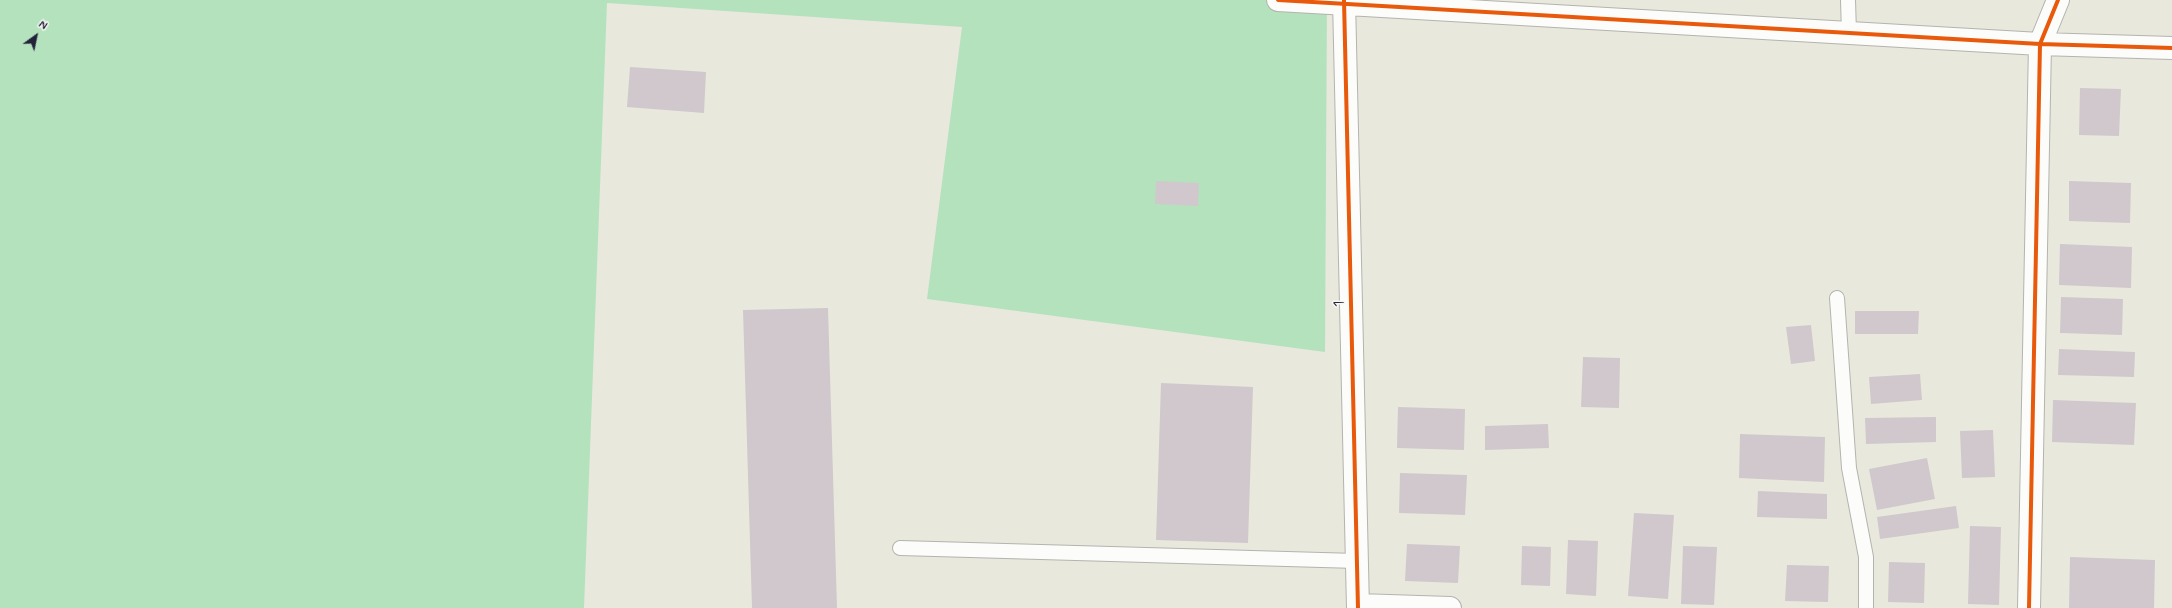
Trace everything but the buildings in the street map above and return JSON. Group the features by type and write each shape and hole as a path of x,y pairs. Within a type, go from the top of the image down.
{"street":[{"path":"1278,0 1344,2 2040,44 2172,48"},
{"path":"2029,608 2040,44 2058,0"},
{"name":"1","path":"1344,2 1358,606"},
{"path":"1358,606 1450,608"}],"lane":[{"path":"1848,0 1849,33"},
{"path":"1837,298 1849,468 1866,557 1866,608"},
{"path":"900,548 1357,561"}],"green space":[{"path":"0,0 1327,0 1325,352 927,299 962,27 607,3 584,608 0,608"}],"cycle path":[{"path":"1278,0 2040,44 2172,48"},
{"path":"1344,0 1358,608"},
{"path":"2029,608 2040,44 2058,0"}]}
